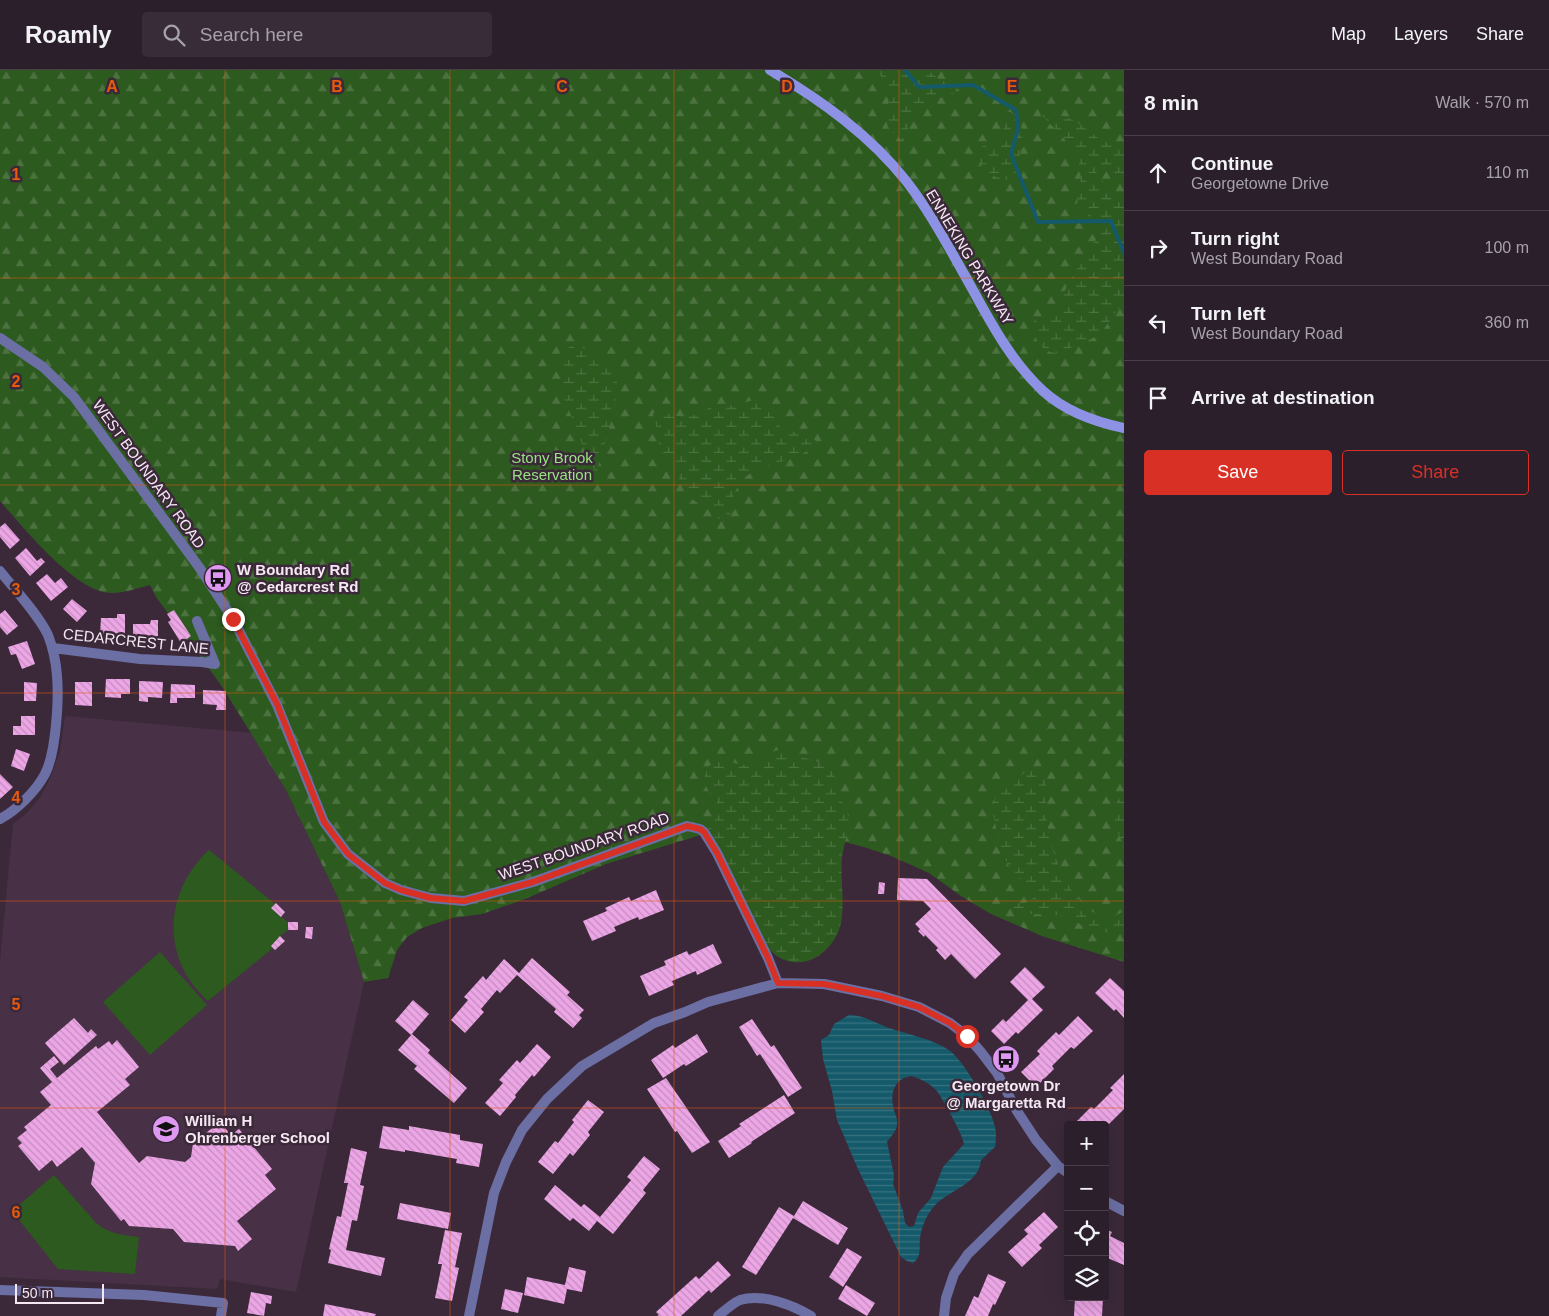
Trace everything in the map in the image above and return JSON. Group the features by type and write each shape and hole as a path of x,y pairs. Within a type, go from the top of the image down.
{"main road":[{"name":"ENNEKING PARKWAY","path":"770,70 801,89 852,126 884,154 908,184 947,244 990,322 1019,366 1043,391 1066,408 1102,424 1124,428"}],"street":[{"name":"WEST BOUNDARY ROAD","path":"0,338 43,367 74,397 199,567 233,619 277,704 324,822 348,854 385,883 401,890 431,898 464,901 533,882 687,826 700,829 704,832 717,853 768,958 778,983"},
{"path":"0,571 23,599 47,634 53,648 58,676 52,751 45,773 33,791 9,814 0,819"},
{"name":"CEDARCREST LANE","path":"53,648 140,659 215,664 196,621"},
{"path":"469,1316 494,1193 506,1162 522,1130 548,1099 582,1066 654,1023 708,1002 778,983 824,984 882,996 919,1007 950,1023 967,1036 981,1052 997,1073 1017,1111 1036,1140 1058,1166 1064,1170"},
{"path":"944,1316 946,1298 954,1274 968,1254 1058,1166"},
{"path":"1109,1203 1124,1211"},
{"path":"0,1290 144,1295 223,1303 221,1316"},
{"path":"718,1316 740,1300 763,1298 797,1308 811,1316"}],"shaded area":[{"name":"William H Ohrenberger School","path":"65,716 252,733 286,790 340,902 364,982 296,1292 220,1279 217,1289 0,1277 0,961 13,824 27,813 39,799 48,783 60,752"}],"green space":[{"name":"Stony Brook Reservation","path":"0,70 1124,70 1124,962 1042,936 991,914 961,896 929,873 891,856 867,848 827,837 704,834 606,864 525,899 482,914 452,918 422,928 407,937 397,950 388,978 364,982 340,902 286,790 221,685 156,597 150,585 112,593 98,590 83,583 51,557 0,501"},
{"path":"875,70 928,70 939,79 958,88 955,93 940,98 917,114 901,140 888,127 886,120 889,98 885,81"},
{"path":"1009,111 1019,122 1022,135 1020,156 1012,181 995,177 974,159 975,154 982,146 997,146 1000,142 1003,135 1004,113"},
{"path":"1040,114 1067,117 1082,125 1103,141 1124,145 1124,178 1107,168 1100,168 1096,175 1124,203 1124,305 1097,336 1057,353 1047,351 1039,343 1031,324 1036,319 1052,313 1060,306 1065,290 1080,263 1098,237 1099,226 1097,221 1077,204 1081,173 1078,160 1070,146"},
{"path":"572,344 598,356 610,366 617,377 615,406 598,465 597,475 583,447 560,387 565,352"},
{"path":"756,399 772,412 781,429 804,434 816,441 804,453 756,470 748,475 739,484 730,507 729,520 726,525 705,507 687,497 680,480 659,447 658,433 653,414 656,412 683,417 694,415 713,406 737,405"},
{"path":"778,750 826,763 836,779 848,815 848,831 842,857 843,907 838,932 829,947 822,953 806,961 797,962 782,959 766,947 708,835 709,828 722,811 705,783 707,769 710,765 722,757 743,765 753,763"},
{"path":"1036,767 1046,784 1046,814 1050,840 1058,865 1070,888 1087,907 1100,916 1114,916 1124,911 1124,927 1110,932 1095,931 1063,916 1026,914 1009,905 1028,902 1033,898 1032,890 1008,865 1001,849 992,810 994,800 1000,792 1028,770"},
{"path":"1124,791 1124,846 1116,829 1113,808"},
{"path":"209,850 285,912 281,917 288,922 288,930 280,936 285,941 275,950 273,948 208,1001 192,984 182,965 175,945 174,925 176,905 183,885 194,867"},
{"path":"160,952 207,1005 150,1055 103,1002"},
{"path":"54,1175 101,1227 127,1236 139,1237 135,1274 58,1269 12,1211"}],"water":[{"path":"849,1015 860,1016 892,1029 929,1040 949,1050 963,1065 978,1088 994,1123 996,1132 995,1147 981,1160 979,1169 968,1182 944,1197 930,1212 921,1231 919,1255 913,1263 901,1257 858,1169 837,1120 832,1091 823,1059 821,1040 829,1035 834,1024","holes":["912,1076 928,1083 936,1090 952,1116 964,1144 943,1167 931,1198 918,1213 914,1226 909,1227 905,1223 903,1211 893,1184 894,1175 887,1142 897,1125 892,1100 893,1090 902,1079"]}],"building":[{"path":"5,523 20,540 10,549 0,537 0,527"},
{"path":"26,548 37,561 41,558 45,562 30,576 15,558"},
{"path":"47,574 55,583 61,578 68,587 51,601 36,583"},
{"path":"72,599 87,611 77,622 63,609"},
{"path":"5,610 18,626 7,635 0,627 0,614"},
{"path":"174,610 191,636 181,643 168,622 171,620 167,614"},
{"path":"117,614 125,614 125,634 100,634 101,618 117,618"},
{"path":"151,620 158,620 158,639 133,639 133,624 150,624"},
{"path":"27,641 35,664 22,669 16,654 11,655 8,647"},
{"path":"106,679 130,679 130,694 121,694 121,698 105,697"},
{"path":"139,681 163,682 162,698 148,697 148,702 139,701"},
{"path":"24,682 37,683 36,701 24,701"},
{"path":"75,682 92,682 92,706 75,705"},
{"path":"171,684 195,685 195,698 177,698 177,703 170,703"},
{"path":"203,690 226,691 226,710 216,710 217,705 203,704"},
{"path":"21,716 35,716 35,735 13,735 13,726 21,726"},
{"path":"16,749 30,754 24,771 11,766"},
{"path":"0,774 13,787 0,799"},
{"path":"898,878 927,879 1001,954 975,979 951,954 945,960 936,950 938,948 918,931 920,929 915,924 931,909 923,901 897,900"},
{"path":"879,882 885,883 884,894 878,894"},
{"path":"656,890 664,910 639,920 638,917 614,927 616,931 592,941 583,921 607,911 605,908 629,897 631,901"},
{"path":"276,903 285,912 281,917 271,908"},
{"path":"288,922 298,922 298,930 288,930"},
{"path":"306,927 313,927 312,939 305,938"},
{"path":"280,936 285,941 275,950 271,946"},
{"path":"713,944 722,963 697,975 696,971 672,981 674,985 649,996 640,976 666,965 664,961 687,951 689,955"},
{"path":"532,958 570,992 567,995 584,1010 579,1015 582,1018 573,1028 554,1012 556,1009 517,975 500,993 497,990 481,1009 484,1012 465,1033 451,1020 468,1000 464,997 483,976 486,980 504,959 519,973"},
{"path":"1025,967 1045,987 1032,999 1043,1010 1018,1034 1016,1032 1004,1044 991,1031 1003,1019 1006,1022 1028,1000 1010,982"},
{"path":"1110,978 1124,991 1124,1018 1116,1009 1114,1011 1095,993"},
{"path":"413,1000 429,1014 411,1035 395,1021"},
{"path":"1078,1016 1093,1031 1074,1049 1071,1047 1052,1066 1054,1069 1036,1087 1021,1072 1040,1054 1037,1051 1056,1032 1059,1035"},
{"path":"74,1018 88,1033 91,1029 97,1035 64,1065 45,1043"},
{"path":"752,1019 771,1047 774,1045 802,1088 788,1097 760,1054 757,1056 739,1027"},
{"path":"412,1034 430,1050 428,1053 467,1088 454,1103 414,1069 417,1066 398,1050"},
{"path":"697,1034 708,1052 686,1066 684,1064 663,1078 651,1060 673,1045 675,1048"},
{"path":"117,1040 139,1067 125,1079 130,1085 97,1112 139,1163 147,1156 185,1162 191,1157 193,1143 220,1122 231,1135 239,1129 272,1169 265,1175 276,1189 237,1221 252,1239 238,1251 235,1246 184,1242 173,1229 129,1226 124,1219 121,1221 91,1184 95,1163 82,1147 57,1167 52,1160 39,1171 18,1146 22,1143 17,1138 27,1130 24,1127 51,1105 40,1092 52,1082 40,1068 54,1056 59,1062 50,1069 57,1078 96,1046 98,1049 109,1041 112,1045"},
{"path":"537,1044 551,1057 534,1077 532,1075 500,1116 485,1103 503,1083 499,1080 517,1060 520,1063"},
{"path":"1124,1074 1124,1109 1109,1124 1109,1121 1077,1121 1091,1107 1094,1109 1113,1090 1110,1088"},
{"path":"666,1078 710,1142 692,1153 677,1131 675,1132 647,1089"},
{"path":"784,1095 795,1113 729,1158 718,1141 741,1126 739,1124"},
{"path":"588,1100 604,1112 588,1132 590,1135 573,1156 570,1153 553,1174 538,1162 555,1141 558,1143 574,1122 572,1120"},
{"path":"383,1126 409,1130 409,1126 460,1135 460,1140 483,1144 479,1167 456,1163 457,1159 405,1150 405,1152 379,1148"},
{"path":"351,1148 367,1152 360,1185 364,1186 357,1221 352,1220 346,1250 385,1258 381,1276 328,1263 331,1250 329,1249 337,1216 341,1217 348,1183 344,1183"},
{"path":"644,1156 660,1169 643,1190 646,1193 613,1234 597,1221 589,1231 573,1218 570,1221 544,1199 555,1185 581,1207 584,1204 600,1217 631,1180 627,1177"},
{"path":"803,1201 848,1228 838,1245 793,1218 756,1275 742,1267 779,1207 794,1216"},
{"path":"400,1203 451,1213 448,1229 397,1219"},
{"path":"1044,1212 1058,1227 1039,1245 1042,1248 1022,1267 1008,1252 1028,1234 1024,1230"},
{"path":"445,1230 462,1233 455,1267 459,1268 452,1301 435,1298 442,1264 438,1264"},
{"path":"1109,1231 1112,1232 1110,1236 1124,1243 1124,1265 1109,1259"},
{"path":"847,1248 862,1257 843,1287 829,1277"},
{"path":"718,1261 731,1275 711,1293 709,1290 681,1316 657,1316 659,1315 656,1312 696,1276 699,1279"},
{"path":"569,1267 586,1271 582,1292 567,1289 564,1304 524,1295 527,1277 565,1285"},
{"path":"988,1274 1006,1282 995,1305 993,1304 988,1316 965,1316 974,1296 978,1298"},
{"path":"846,1285 875,1303 867,1316 838,1299"},
{"path":"505,1289 523,1293 518,1313 501,1309"},
{"path":"251,1292 272,1296 271,1304 266,1303 264,1316 247,1313"},
{"path":"1075,1301 1103,1301 1102,1316 1074,1316"},
{"path":"325,1304 376,1314 375,1316 323,1316"}],"waterway":[{"path":"905,70 919,87 973,85 1016,110 1018,129 1011,154 1038,222 1111,221 1124,253"}],"place":[{"name":"W Boundary Rd @ Cedarcrest Rd","path":"218,578"},
{"name":"Georgetown Dr @ Margaretta Rd","path":"1006,1059"},
{"name":"William H Ohrenberger School","path":"166,1129"}],"route":[{"path":"233,619 277,704 324,822 348,854 385,883 401,890 431,898 464,901 533,882 664,833 687,826 700,829 704,832 717,853 768,958 778,983 824,984 882,996 919,1007 950,1023 967,1036"}]}
